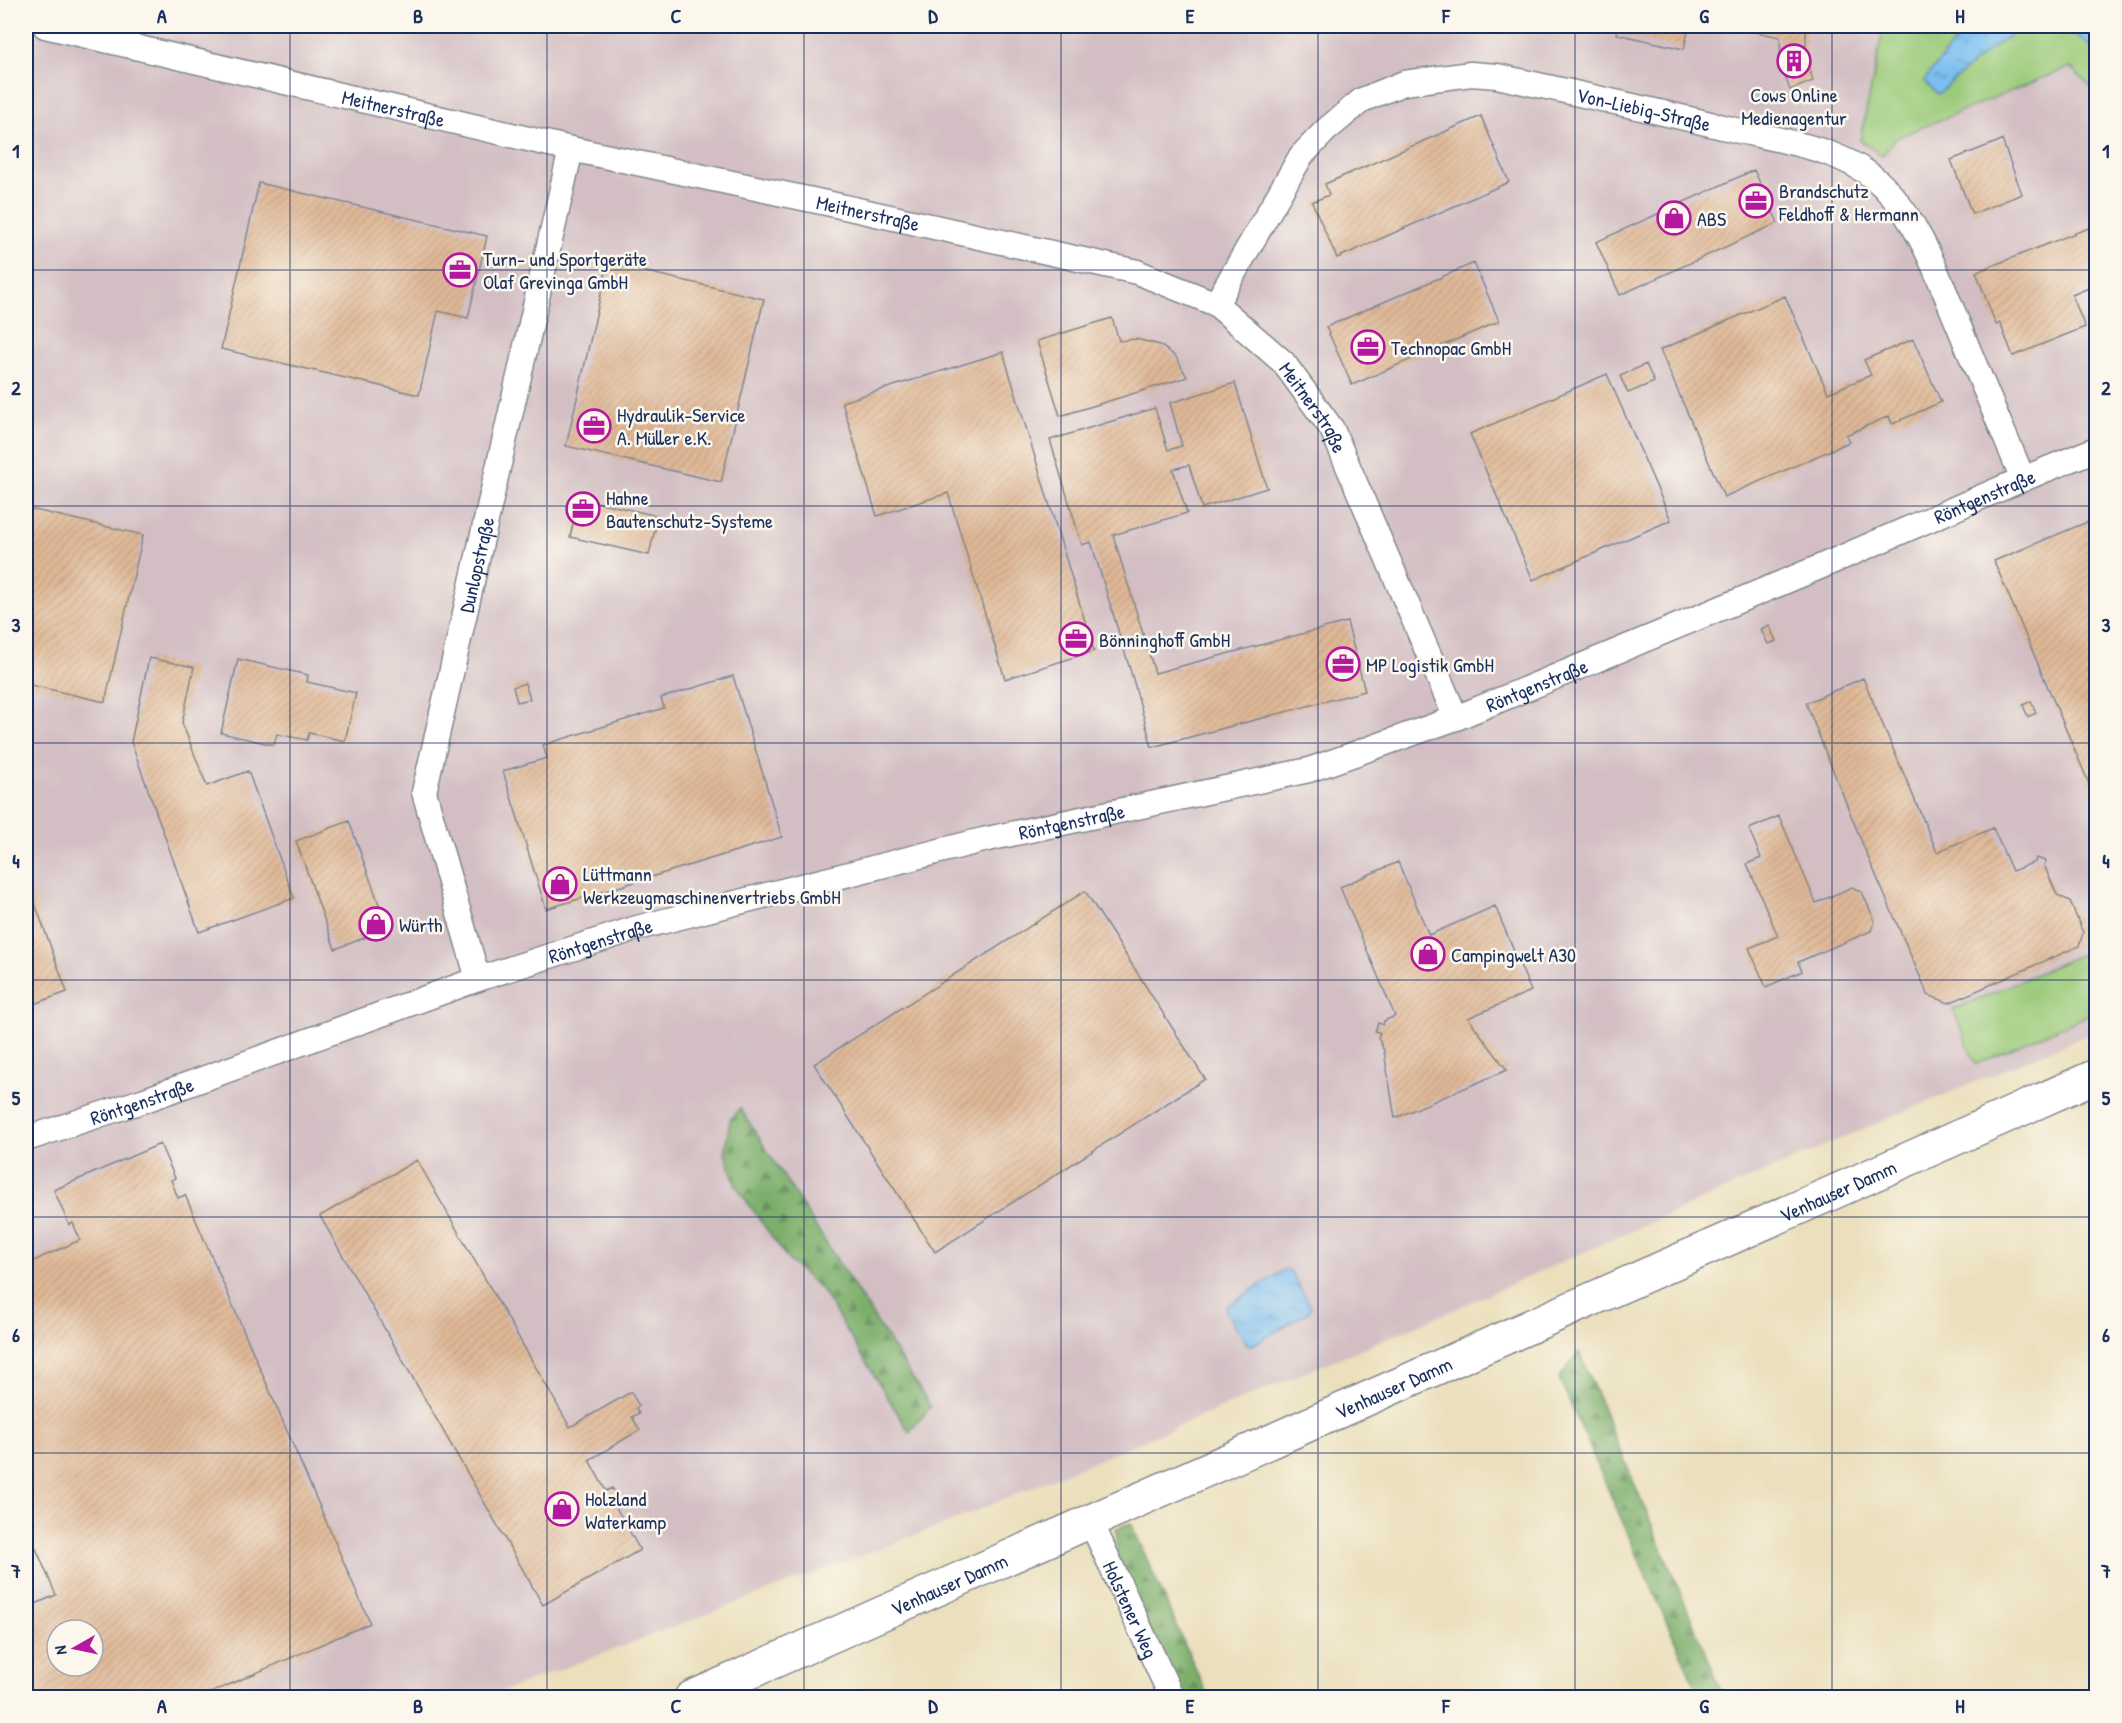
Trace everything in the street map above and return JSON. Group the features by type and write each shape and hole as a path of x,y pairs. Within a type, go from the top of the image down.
{"main road":[{"name":"Venhauser Damm","path":"691,1698 2097,1076"}],"street":[{"name":"Meitnerstraße","path":"45,26 571,149 1137,272 1216,304 1283,362 1332,429 1456,718"},
{"name":"Von-Liebig-Straße","path":"1216,304 1301,156 1326,130 1362,100 1404,83 1472,74 1508,79 1690,118 1841,158 1861,169 1882,185 1904,212 1928,254 2023,479"},
{"name":"Dunlopstraße","path":"478,979 424,792 571,149"},
{"name":"Röntgenstraße","path":"26,1139 146,1100 478,979 637,928 972,843 1309,770 1456,718 1815,570 2097,449"},
{"name":"Holstener Weg","path":"1090,1522 1172,1698"}],"shaded area":[{"path":"26,26 2096,26 2096,1031 1847,1136 1453,1310 943,1525 488,1697 26,1698"}],"green space":[{"path":"1884,26 1967,26 1924,81 1989,50 2024,26 2067,28 2096,50 2096,92 2070,67 1896,138 1882,156 1860,140"},
{"path":"2096,948 2096,1012 1976,1064 1953,1010"},
{"path":"740,1108 931,1407 909,1432 821,1289 789,1261 736,1186 725,1153 730,1119"},
{"path":"1579,1352 1724,1697 1700,1697 1559,1378"},
{"path":"1131,1523 1208,1697 1175,1697 1117,1556 1116,1528"}],"water":[{"path":"1967,26 2024,26 1989,50 1938,94 1924,81"},
{"path":"2053,26 2096,26 2096,50 2067,28"},
{"path":"1285,1269 1291,1272 1311,1307 1307,1313 1253,1345 1248,1345 1225,1310 1227,1306"}],"building":[{"path":"1605,26 1689,26 1684,49 1617,34 1618,29"},
{"name":"Cows Online Medienagentur","path":"1752,26 1806,26 1806,57 1813,81 1790,90 1781,65 1780,37 1751,31"},
{"path":"1481,116 1509,182 1337,258 1312,202 1329,195 1325,184"},
{"path":"2002,140 2022,194 1972,214 1951,160"},
{"path":"1754,170 1778,223 1620,295 1596,242"},
{"path":"259,183 487,236 468,318 438,311 419,395 221,349"},
{"path":"2096,225 2096,285 2072,295 2085,327 2013,356 2000,323 1996,325 1976,272"},
{"path":"608,263 764,299 721,482 566,446"},
{"path":"1474,263 1499,321 1352,385 1326,327"},
{"path":"1785,296 1828,393 1871,375 1864,360 1913,339 1941,402 1892,424 1889,416 1846,435 1849,442 1724,497 1660,350"},
{"path":"1112,318 1119,341 1136,339 1160,345 1176,357 1187,377 1060,416 1037,341"},
{"path":"1003,352 1094,651 1005,679 948,493 877,516 842,402"},
{"path":"1646,364 1654,382 1628,393 1620,376"},
{"path":"1607,374 1671,520 1533,580 1470,434"},
{"path":"1235,383 1267,488 1202,508 1189,465 1173,469 1187,513 1113,535 1155,673 1347,622 1365,691 1152,747 1091,542 1082,545 1050,440 1155,408 1168,450 1182,446 1170,403"},
{"path":"579,498 658,516 649,555 570,537"},
{"path":"26,508 143,535 105,702 26,684"},
{"path":"2092,520 2096,529 2096,800 1994,561"},
{"path":"1769,625 1776,641 1768,644 1761,629"},
{"path":"149,658 194,667 182,723 207,786 248,771 294,898 199,932 131,742"},
{"path":"238,659 308,675 307,682 356,693 345,741 309,733 307,740 277,734 274,745 221,733"},
{"path":"733,676 782,837 546,909 503,771 547,758 543,745 664,708 661,698"},
{"path":"1863,678 1937,852 1993,828 2012,871 2035,862 2036,858 2046,861 2044,865 2057,895 2070,901 2083,933 2079,946 1949,1003 1928,995 1865,850 1806,703"},
{"path":"525,683 530,699 517,702 513,687"},
{"path":"2031,701 2036,713 2028,717 2023,705"},
{"path":"1779,816 1816,903 1852,887 1862,892 1875,921 1871,931 1798,962 1802,971 1766,987 1749,948 1778,936 1747,864 1761,858 1749,829"},
{"path":"349,821 388,929 335,949 296,841"},
{"path":"1398,862 1429,935 1495,906 1531,991 1468,1018 1507,1070 1395,1118 1384,1051 1378,1037 1380,1033 1375,1031 1378,1023 1383,1025 1384,1021 1395,1016 1340,887"},
{"path":"1085,891 1205,1079 935,1252 814,1064"},
{"path":"32,895 67,992 26,1007 26,897"},
{"path":"160,1144 175,1178 171,1180 178,1198 185,1195 370,1623 199,1698 26,1698 26,1608 56,1595 26,1525 26,1251 31,1262 80,1240 73,1223 69,1225 54,1190"},
{"path":"417,1160 570,1427 631,1392 639,1406 636,1408 639,1413 632,1417 640,1430 589,1460 606,1491 612,1488 620,1501 614,1504 640,1550 543,1605 320,1216"}],"place":[{"name":"Cows Online Medienagentur","path":"1794,61"},
{"name":"Brandschutz Feldhoff & Hermann","path":"1756,201"},
{"name":"ABS","path":"1674,218"},
{"name":"Turn- und Sportgeräte Olaf Grevinga GmbH","path":"460,270"},
{"name":"Technopac GmbH","path":"1368,347"},
{"name":"Hydraulik-Service A. Müller e.K.","path":"594,426"},
{"name":"Hahne Bautenschutz-Systeme","path":"583,509"},
{"name":"Bönninghoff GmbH","path":"1076,639"},
{"name":"MP Logistik GmbH","path":"1343,664"},
{"name":"Lüttmann Werkzeugmaschinenvertriebs GmbH","path":"560,884"},
{"name":"Würth","path":"376,924"},
{"name":"Campingwelt A30","path":"1428,954"},
{"name":"Holzland Waterkamp","path":"562,1509"}]}
